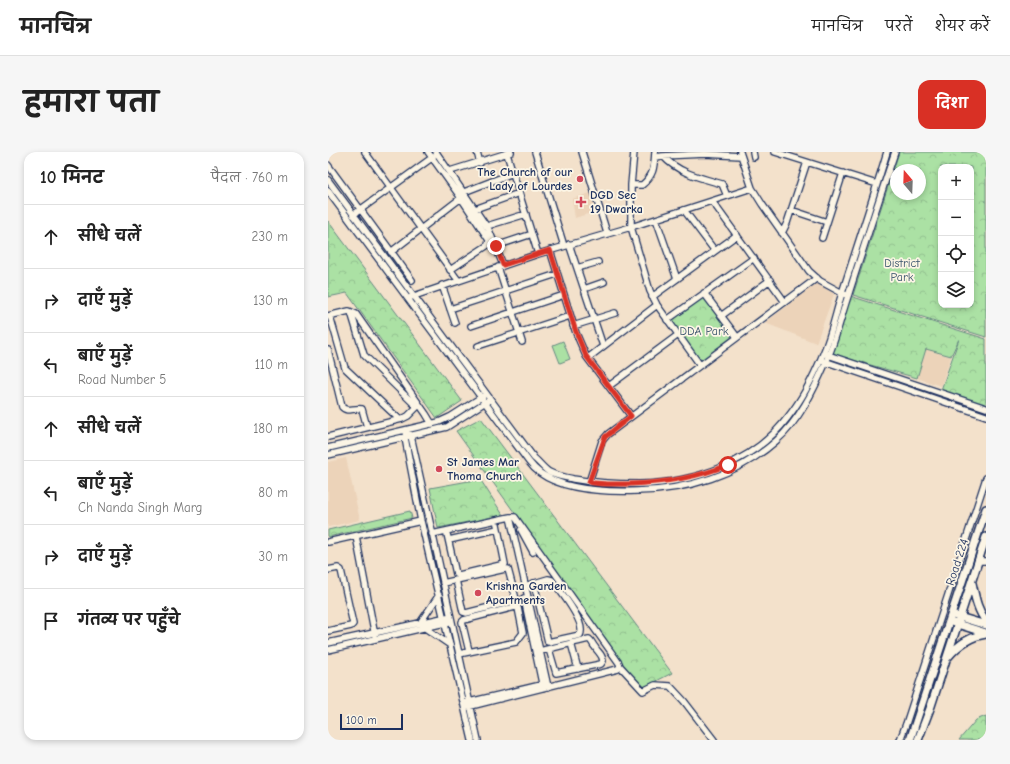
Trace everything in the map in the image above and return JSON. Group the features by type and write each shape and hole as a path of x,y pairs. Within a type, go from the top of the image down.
{"main road":[{"name":"Road 224","path":"918,735 950,618 986,509"},
{"name":"Road 224","path":"918,735 946,659 986,537"},
{"path":"972,580 978,608 986,621"},
{"path":"950,618 986,633"},
{"path":"959,621 986,625"},
{"path":"946,659 959,646 978,635 986,633"},
{"path":"910,740 918,735"}],"street":[{"path":"365,152 458,280"},
{"path":"428,152 461,198 489,242 488,245 450,270"},
{"path":"477,152 480,163"},
{"path":"535,152 567,245 578,268 603,346"},
{"path":"582,152 607,233"},
{"path":"634,152 631,185 631,227 652,297 700,365"},
{"path":"775,152 877,184"},
{"path":"826,354 842,293 887,152"},
{"path":"486,398 529,462 539,472 561,483 591,490 644,491 670,488 714,478 730,472 748,462 777,441 808,400 848,296 895,152"},
{"path":"353,215 432,158 436,153 487,226 496,246 506,291 522,342"},
{"path":"450,171 509,153 513,173 538,254"},
{"path":"631,185 642,185 650,178 655,154 663,156 670,164 699,178 722,184 727,196"},
{"path":"661,156 741,154 752,188 809,271 817,278 848,296"},
{"path":"782,233 807,162"},
{"path":"328,165 412,280"},
{"path":"464,192 513,173"},
{"path":"822,238 843,174"},
{"path":"328,180 339,200 486,398 534,458 549,472 602,484 644,484 671,481 712,472 750,453 773,434 788,418 823,361"},
{"path":"410,297 550,250 631,227 752,188"},
{"path":"328,191 353,215 410,297"},
{"path":"475,209 519,193"},
{"path":"391,252 461,198"},
{"path":"712,201 785,302"},
{"path":"684,210 715,251"},
{"path":"791,210 827,222"},
{"path":"487,226 526,214"},
{"path":"656,219 677,279"},
{"path":"496,246 532,234"},
{"path":"652,297 737,235"},
{"path":"550,250 573,326 588,358 631,416"},
{"path":"667,320 754,258"},
{"path":"578,268 598,262"},
{"path":"450,309 557,274"},
{"path":"589,482 605,437 817,278"},
{"path":"721,316 770,280"},
{"path":"584,289 604,282"},
{"path":"442,285 455,323"},
{"path":"704,294 737,337"},
{"path":"471,326 564,295"},
{"path":"588,358 657,305"},
{"path":"351,312 364,355 426,414 432,424"},
{"path":"399,419 345,368 329,316 351,312 356,314 418,406"},
{"path":"573,326 616,313"},
{"path":"478,346 570,316"},
{"path":"609,386 678,335"},
{"path":"328,350 343,409 362,409 367,427"},
{"path":"826,354 986,408"},
{"path":"823,361 986,416"},
{"path":"418,406 408,416 328,438 329,448 432,424 450,417 486,398"},
{"path":"328,456 447,427 486,398"},
{"path":"406,431 411,436 459,654 472,740"},
{"path":"406,431 405,438 421,521 450,645 466,705 478,740"},
{"path":"900,739 986,478"},
{"path":"602,484 602,490"},
{"path":"432,536 448,537 497,526 514,517 517,519 620,664 643,691 655,685 670,686 684,701 714,740"},
{"path":"432,536 509,520 516,521 532,552"},
{"path":"509,520 517,567 545,686"},
{"path":"509,520 540,651 545,686"},
{"path":"328,542 421,521"},
{"path":"448,537 456,574 466,574 505,564 497,526"},
{"path":"356,536 376,640"},
{"path":"978,561 986,561"},
{"path":"443,583 517,567"},
{"path":"328,570 338,568 341,570 351,615 352,626 330,630 335,641"},
{"path":"456,580 463,612 466,613 515,600 516,597 508,569"},
{"path":"525,586 534,583 548,579 552,580 577,616 581,632 580,635 548,642 534,583"},
{"path":"420,623 439,595"},
{"path":"459,654 516,642 523,633 518,608 515,607 464,620 462,622 469,651"},
{"path":"328,643 420,623 451,619"},
{"path":"328,650 425,628 445,620"},
{"path":"425,628 450,645"},
{"path":"340,629 342,640"},
{"path":"540,651 572,643 591,640 603,658 601,664 556,673 549,649"},
{"path":"572,643 578,669"},
{"path":"466,705 545,686 620,664"}],"shaded area":[{"path":"593,192 594,212 575,218 572,199"},
{"path":"817,283 834,294 816,343 765,323"},
{"path":"926,349 951,357 941,386 917,378"},
{"path":"346,458 360,520 328,527 328,462"}],"green space":[{"name":"District Park","path":"899,152 986,152 986,337 853,295 890,180 890,200 926,200 926,164 895,164"},
{"path":"328,221 462,401 437,418 347,293 328,297"},
{"name":"DDA Park","path":"704,295 736,335 700,363 668,320"},
{"path":"850,296 986,339 986,406 941,390 959,339 951,356 926,349 917,378 831,354"},
{"path":"563,341 570,359 560,363 553,345"},
{"path":"481,418 672,673 641,689 456,431"},
{"path":"480,479 503,515 438,528 430,488"},
{"path":"410,511 412,518 328,537 328,530"},
{"path":"986,716 986,740 959,740 976,720"}],"place":[{"name":"The Church of our Lady of Lourdes","path":"580,179"},
{"name":"DGD Sec 19 Dwarka","path":"581,202"},
{"name":"St James Mar Thoma Church","path":"439,469"},
{"name":"Krishna Garden Apartments","path":"478,593"}],"route":[{"path":"496,246 503,265 550,250 576,332 586,356 631,416 608,434 602,441 589,482 644,484 671,481 712,472 728,465"}]}
